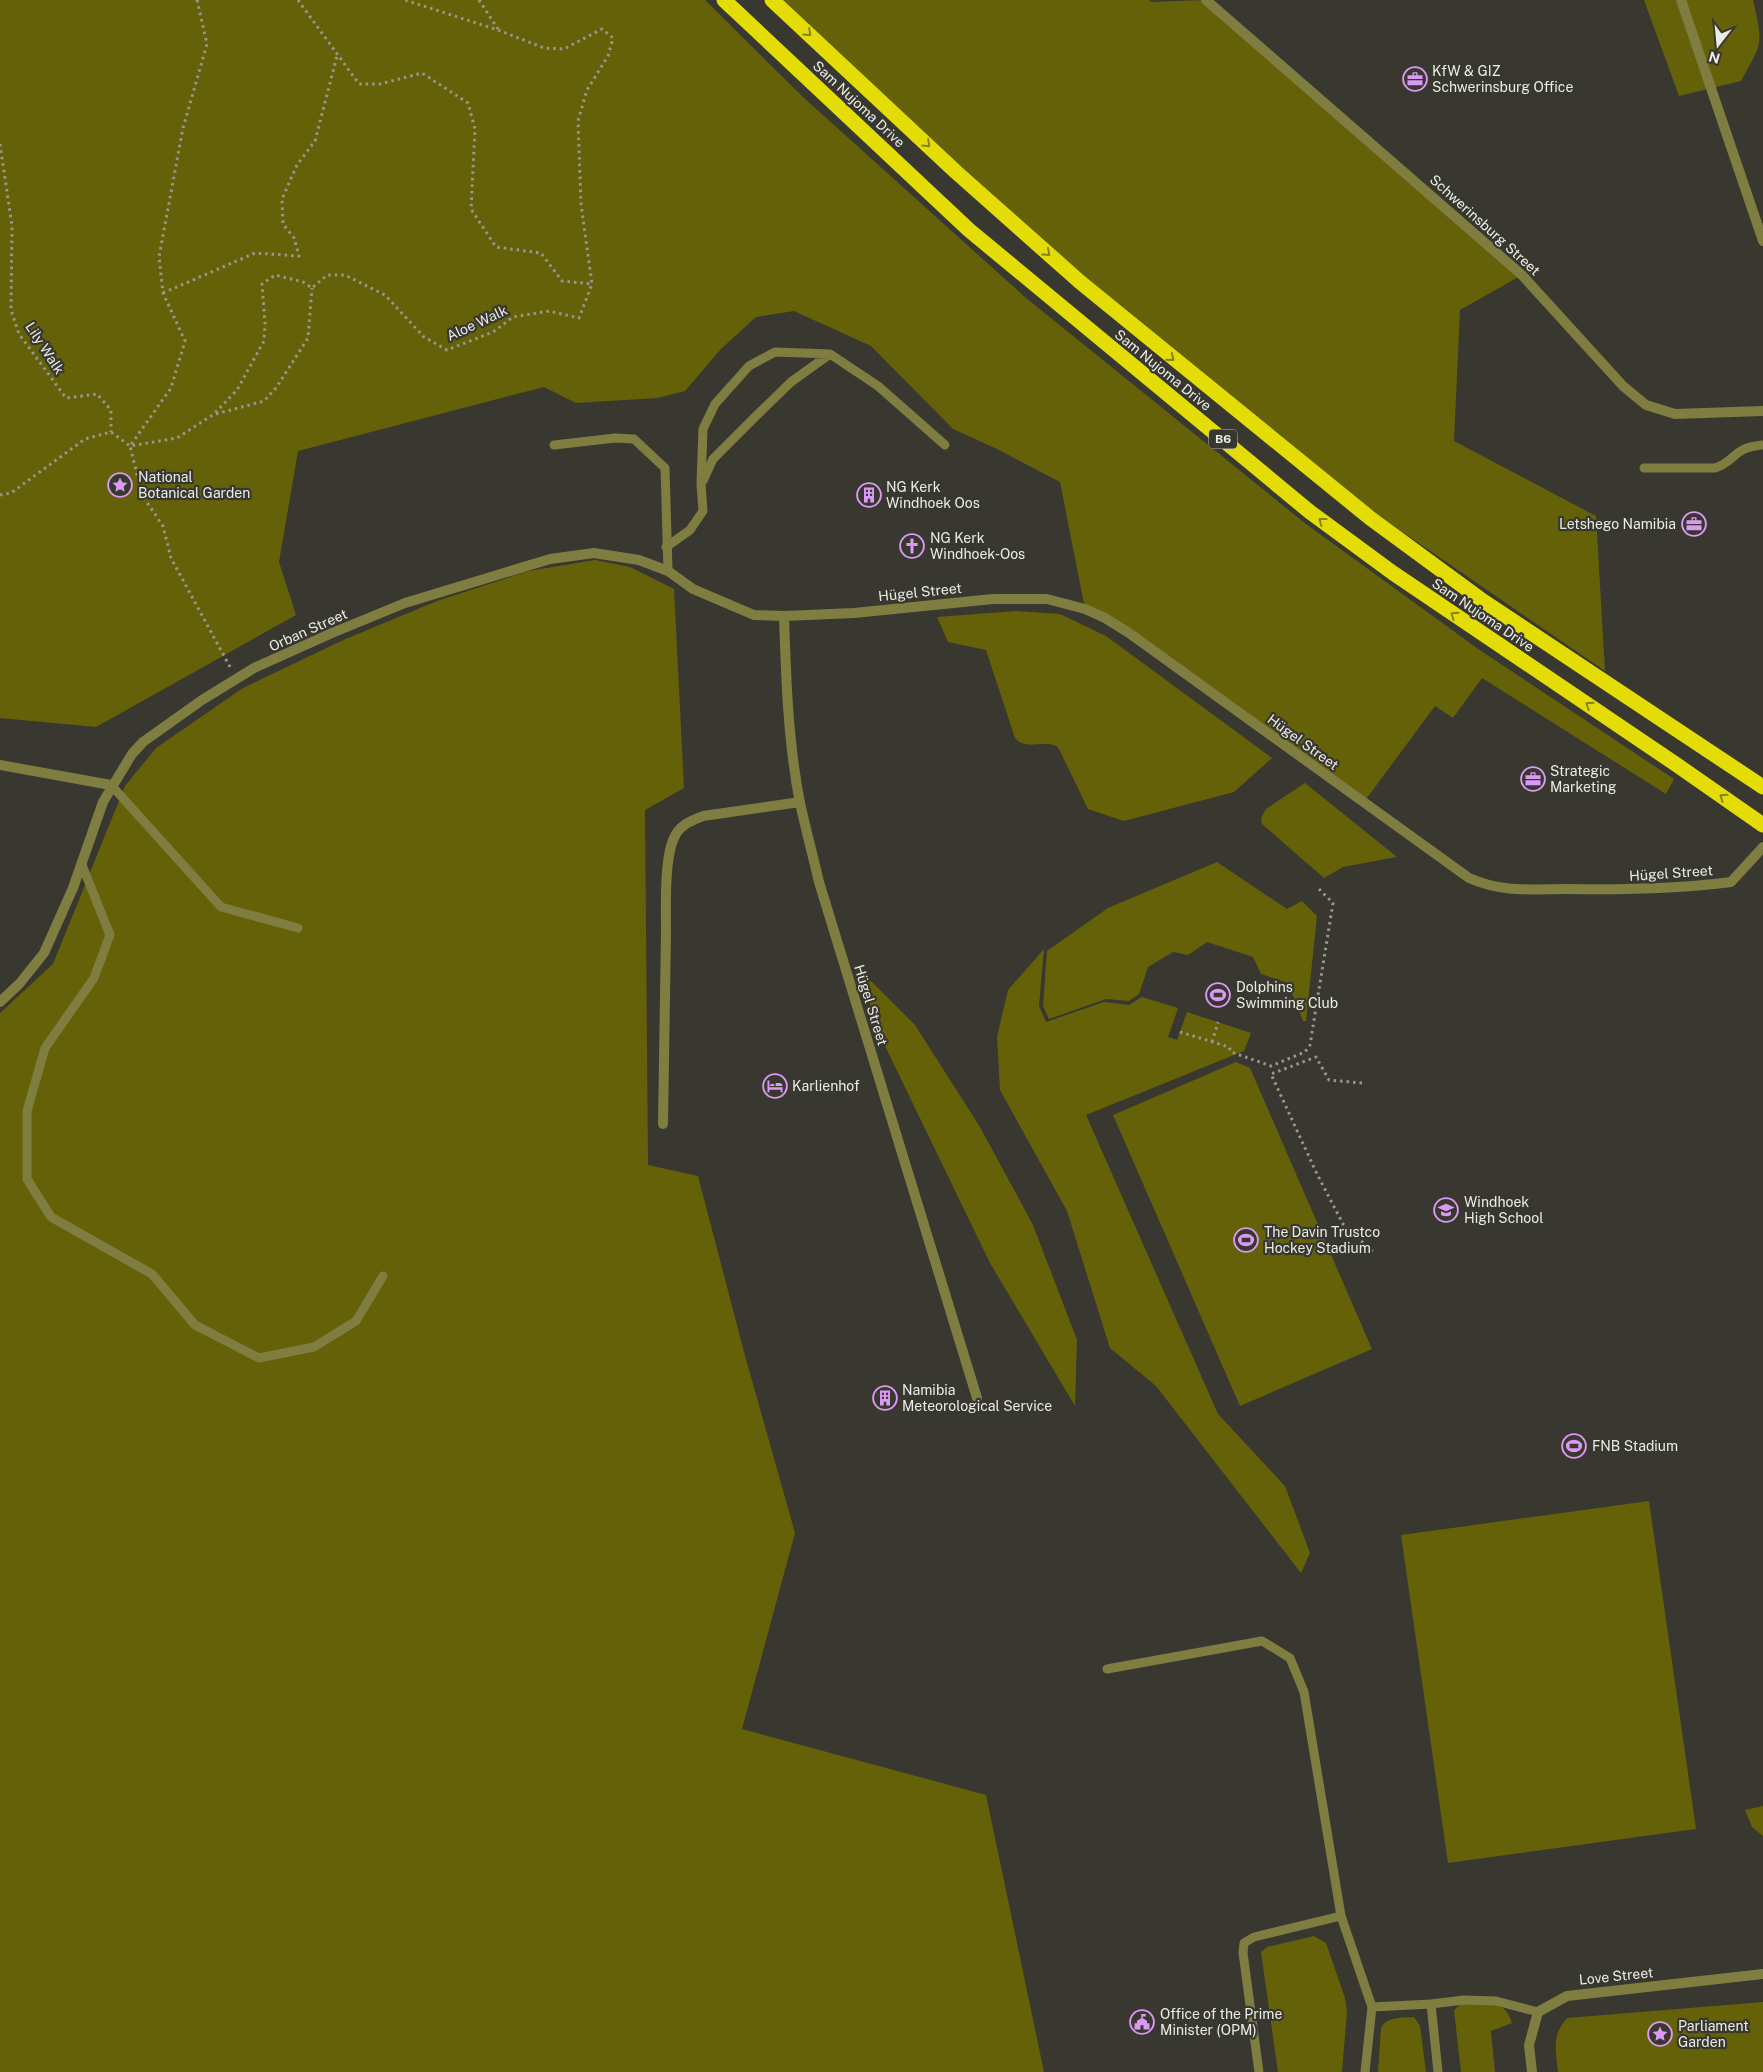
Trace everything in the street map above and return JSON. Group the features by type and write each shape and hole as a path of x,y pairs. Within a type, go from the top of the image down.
{"highway":[{"name":"Sam Nujoma Drive","path":"724,0 969,230 1310,512 1393,573 1677,765 1763,826"},
{"name":"Sam Nujoma Drive","path":"772,0 956,172 1080,282 1370,518 1483,601 1763,787"}],"street":[{"name":"Schwerinsburg Street","path":"1206,0 1522,275 1623,386 1646,405 1675,414 1763,411"},
{"path":"1681,0 1763,241"},
{"name":"Orban Street","path":"0,1002 20,983 44,954 59,925 103,802 111,785 132,754 143,742 254,668 332,633 405,604 550,559 594,552 639,560 668,571 693,588 754,615 784,616"},
{"name":"Hügel Street","path":"977,1398 819,882 800,802 787,689 784,616 854,613 993,599 1047,599 1085,609 1105,618 1129,633 1469,878 1496,888 1619,890 1682,888 1731,882 1763,846"},
{"path":"0,765 111,785"},
{"path":"663,1124 666,911 669,857 673,838 684,826 703,816 800,802"},
{"name":"Love Street","path":"1538,2012 1567,1996 1763,1974"},
{"path":"1532,2072 1529,2045 1538,2012"}],"lane":[{"path":"666,547 690,530 703,511 701,484 703,429 715,404 749,366 775,352 830,354 878,386 945,445"},
{"path":"701,484 713,459 791,382 830,354"},
{"path":"554,445 615,438 634,439 665,468 668,571"},
{"path":"1644,468 1715,468 1724,464 1741,449 1763,444"},
{"path":"111,785 221,907 298,928"},
{"path":"82,864 110,935 94,978 45,1048 27,1111 26,1179 51,1218 152,1274 195,1325 259,1358 314,1347 356,1321 383,1276"},
{"path":"1107,1669 1262,1641 1290,1658 1304,1692 1341,1916 1372,2007 1366,2072"},
{"path":"1259,2072 1243,1953 1244,1943 1254,1937 1341,1916"},
{"path":"1372,2007 1464,2000 1496,2001 1538,2012"},
{"path":"1431,2004 1438,2072"}],"path":[{"path":"130,446 171,388 185,341 163,293 159,257 183,128 207,44 197,0"},
{"path":"298,0 337,56 360,84 380,84 422,73 468,103 475,129 471,209 496,247 541,253 562,281 592,284"},
{"name":"Aloe Walk","path":"312,288 327,275 345,275 385,295 424,337 447,350 493,332 513,317 549,311 579,318 592,284 581,204 578,121 587,90 608,56 613,38 602,29 564,49 544,48 498,30 405,0"},
{"path":"479,0 498,30"},
{"path":"163,293 255,253 299,256 294,238 283,224 282,199 298,165 315,142 337,56"},
{"name":"Lily Walk","path":"0,144 12,226 10,310 19,334 66,398 97,394 111,410 111,432"},
{"path":"130,446 177,438 214,414 237,390 264,341 265,324 262,284 275,275 303,282 312,288 308,338 276,388 264,401 214,414"},
{"path":"0,495 11,493 85,439 111,432 130,446 142,495 163,526 171,558 237,679"},
{"path":"1180,1032 1229,1047 1231,1052 1271,1066 1304,1052 1310,1045 1333,903 1318,888"},
{"path":"1212,1042 1218,1022"},
{"path":"1362,1083 1330,1080 1316,1057 1271,1074 1317,1174 1343,1224 1374,1252"}],"shaded area":[{"path":"0,0 705,0 804,98 1026,298 1306,524 1481,651 1674,779 1666,794 1482,678 1453,718 1435,706 1364,802 1129,633 1085,609 1060,482 997,449 953,429 871,346 794,311 756,317 721,349 685,391 657,398 576,403 544,387 298,451 279,562 296,615 96,727 0,718"},
{"path":"772,0 1149,0 1151,2 1206,0 1522,275 1460,310 1454,441 1596,516 1605,671 1388,522 1233,409"},
{"path":"1644,0 1753,0 1759,42 1754,58 1741,81 1679,96"},
{"path":"595,560 630,567 674,589 684,788 645,810 648,1165 698,1176 744,1352 795,1533 742,1729 986,1795 1044,2072 0,2072 0,1013 53,964 125,786 156,748 243,688 341,641 437,601 529,571"},
{"path":"1016,611 1060,614 1106,636 1272,758 1234,792 1124,821 1088,809 1058,747 1047,744 1025,744 1015,738 986,650 948,642 937,617"},
{"path":"1305,783 1397,857 1343,867 1324,878 1262,824 1261,818 1266,809"},
{"path":"1217,862 1287,909 1302,901 1317,916 1306,1021 1303,1021 1288,983 1261,974 1253,957 1207,942 1188,955 1173,952 1148,967 1139,994 1129,1001 1106,999 1049,1019 1043,1006 1047,951 1108,908"},
{"path":"1044,949 1039,1006 1046,1022 1104,1002 1129,1005 1142,997 1178,1008 1168,1037 1177,1040 1187,1012 1251,1033 1244,1051 1086,1115 1218,1414 1285,1486 1310,1553 1301,1573 1156,1386 1110,1348 1067,1211 1000,1090 997,1037 1008,990"},
{"path":"868,978 915,1025 980,1127 1033,1225 1077,1340 1075,1406 990,1263 871,1017"},
{"name":"The Davin Trustco Hockey Stadium","path":"1236,1062 1250,1068 1372,1349 1240,1406 1113,1115"},
{"path":"1649,1501 1696,1829 1448,1863 1401,1535"},
{"path":"1763,1806 1763,1836 1752,1827 1745,1810"},
{"path":"1314,1936 1326,1943 1345,1998 1347,2012 1342,2072 1278,2072 1261,1952 1267,1947"},
{"path":"1465,2001 1494,2003 1505,2009 1509,2015 1512,2023 1491,2031 1495,2072 1461,2072 1454,2010"},
{"name":"Parliament Garden","path":"1763,2002 1763,2072 1558,2072 1557,2037 1567,2018"},
{"path":"1414,2017 1420,2026 1426,2072 1378,2072 1381,2028 1387,2021"}],"place":[{"name":"KfW & GIZ Schwerinsburg Office","path":"1415,79"},
{"name":"National Botanical Garden","path":"120,485"},
{"name":"NG Kerk Windhoek Oos","path":"869,495"},
{"name":"Letshego Namibia","path":"1694,524"},
{"name":"NG Kerk Windhoek-Oos","path":"912,546"},
{"name":"Strategic Marketing","path":"1533,779"},
{"name":"Dolphins Swimming Club","path":"1218,995"},
{"name":"Karlienhof","path":"775,1086"},
{"name":"Windhoek High School","path":"1446,1210"},
{"name":"The Davin Trustco Hockey Stadium","path":"1246,1240"},
{"name":"Namibia Meteorological Service","path":"885,1398"},
{"name":"FNB Stadium","path":"1574,1446"},
{"name":"Office of the Prime Minister (OPM)","path":"1142,2022"},
{"name":"Parliament Garden","path":"1660,2034"}]}
